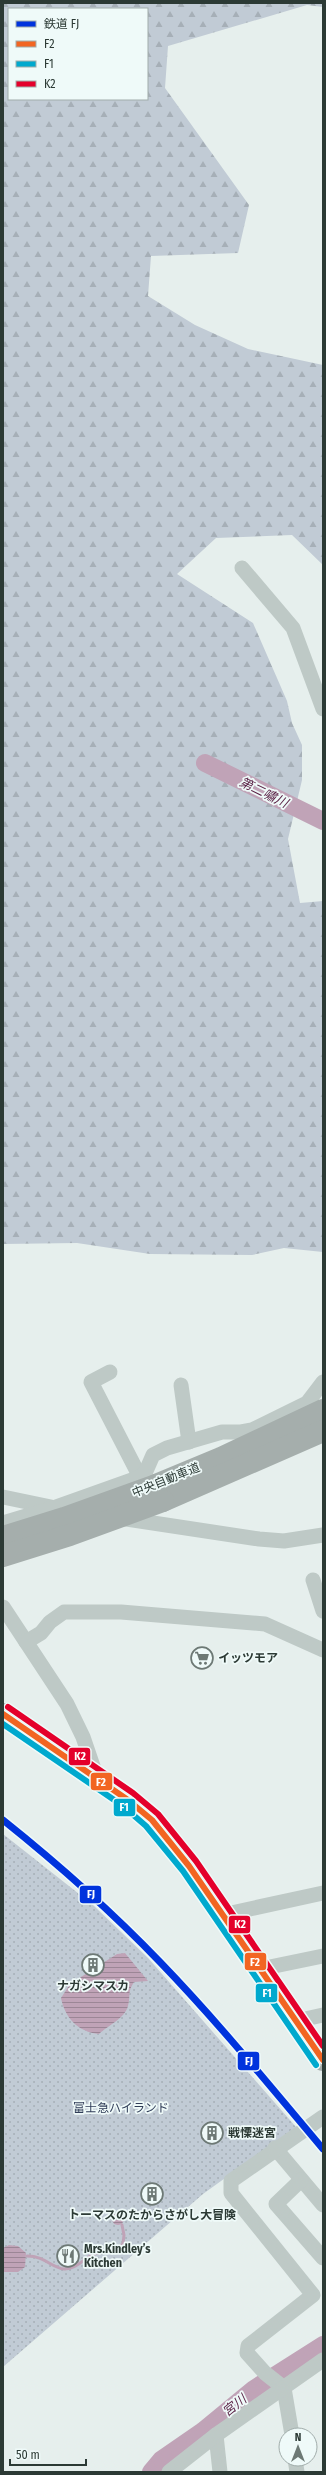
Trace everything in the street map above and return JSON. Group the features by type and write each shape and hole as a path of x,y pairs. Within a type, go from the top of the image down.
{"highway":[{"name":"中央自動車道","path":"3,1556 70,1535 153,1487 221,1458 323,1410"},
{"name":"中央自動車道","path":"3,1537 323,1431"},
{"path":"3,1714 97,1778 152,1820 189,1866 323,2060"}],"street":[{"path":"242,568 293,628 323,709"},
{"path":"110,1372 91,1382 153,1487"},
{"path":"153,1487 146,1471 154,1454 222,1432 241,1432 252,1430 307,1403 323,1382"},
{"path":"181,1385 189,1442"},
{"path":"3,1523 53,1508 153,1487"},
{"path":"3,1497 53,1508 259,1539 284,1541 323,1535"},
{"path":"3,1514 30,1515"},
{"path":"313,1580 323,1611"},
{"path":"3,1607 67,1704 83,1736 97,1778"},
{"path":"26,1642 41,1633 50,1622 64,1612 121,1612 265,1624 323,1650"},
{"path":"222,1915 323,1893"},
{"path":"260,1969 323,1956"},
{"path":"296,2021 323,2015"},
{"path":"290,2427 282,2387 265,2373 247,2353 248,2346 313,2295 230,2193 231,2181 275,2148 323,2117"},
{"path":"275,2148 323,2205"},
{"path":"301,2180 276,2204 323,2258"},
{"path":"169,2472 216,2435 282,2387 323,2360"},
{"path":"216,2435 220,2472"}],"green space":[{"path":"3,3 323,3 323,7 307,5 168,46 165,88 249,205 238,253 151,256 148,296 195,325 248,349 323,365 323,565 292,535 216,538 177,574 253,623 287,701 292,723 302,745 302,780 288,839 300,903 323,901 323,1252 284,1248 252,1255 150,1254 77,1243 3,1244"},
{"name":"富士急ハイランド","path":"3,1834 93,1905 148,1958 296,2127 203,2194 3,2367"}],"shaded area":[{"path":"125,1953 148,1981 134,1982 131,1989 128,2006 124,2014 99,2034 92,2033 79,2027 69,2018 61,1998 70,1984 117,1954"},
{"path":"120,2213 123,2214 123,2224 116,2225 113,2224 112,2217 113,2214"},
{"path":"9,2245 18,2246 26,2253 25,2267 18,2272 3,2272 3,2248"}],"waterway":[{"name":"第二嘯川","path":"205,763 323,821"},
{"path":"27,2256 39,2258 56,2267 69,2269 93,2255 113,2249 123,2244 124,2235 122,2225"},
{"name":"宮川","path":"151,2472 161,2460 203,2431 254,2389 323,2345"}],"rail line":[{"name":"FJ","path":"3,1820 84,1888 123,1924 160,1962 223,2030 323,2149"}],"transit line":[{"name":"K2","path":"8,1707 133,1793 158,1814 196,1861 323,2046"},
{"name":"F2","path":"3,1714 128,1800 152,1820 189,1866 323,2060"},
{"name":"F1","path":"3,1724 123,1806 146,1826 183,1871 316,2065"}],"place":[{"name":"イッツモア","path":"202,1658"},
{"name":"ナガシマスカ","path":"93,1965"},
{"name":"戦慄迷宮","path":"212,2133"},
{"name":"トーマスのたからさがし大冒険","path":"152,2194"},
{"name":"Mrs.Kindley’s Kitchen","path":"68,2256"}]}
